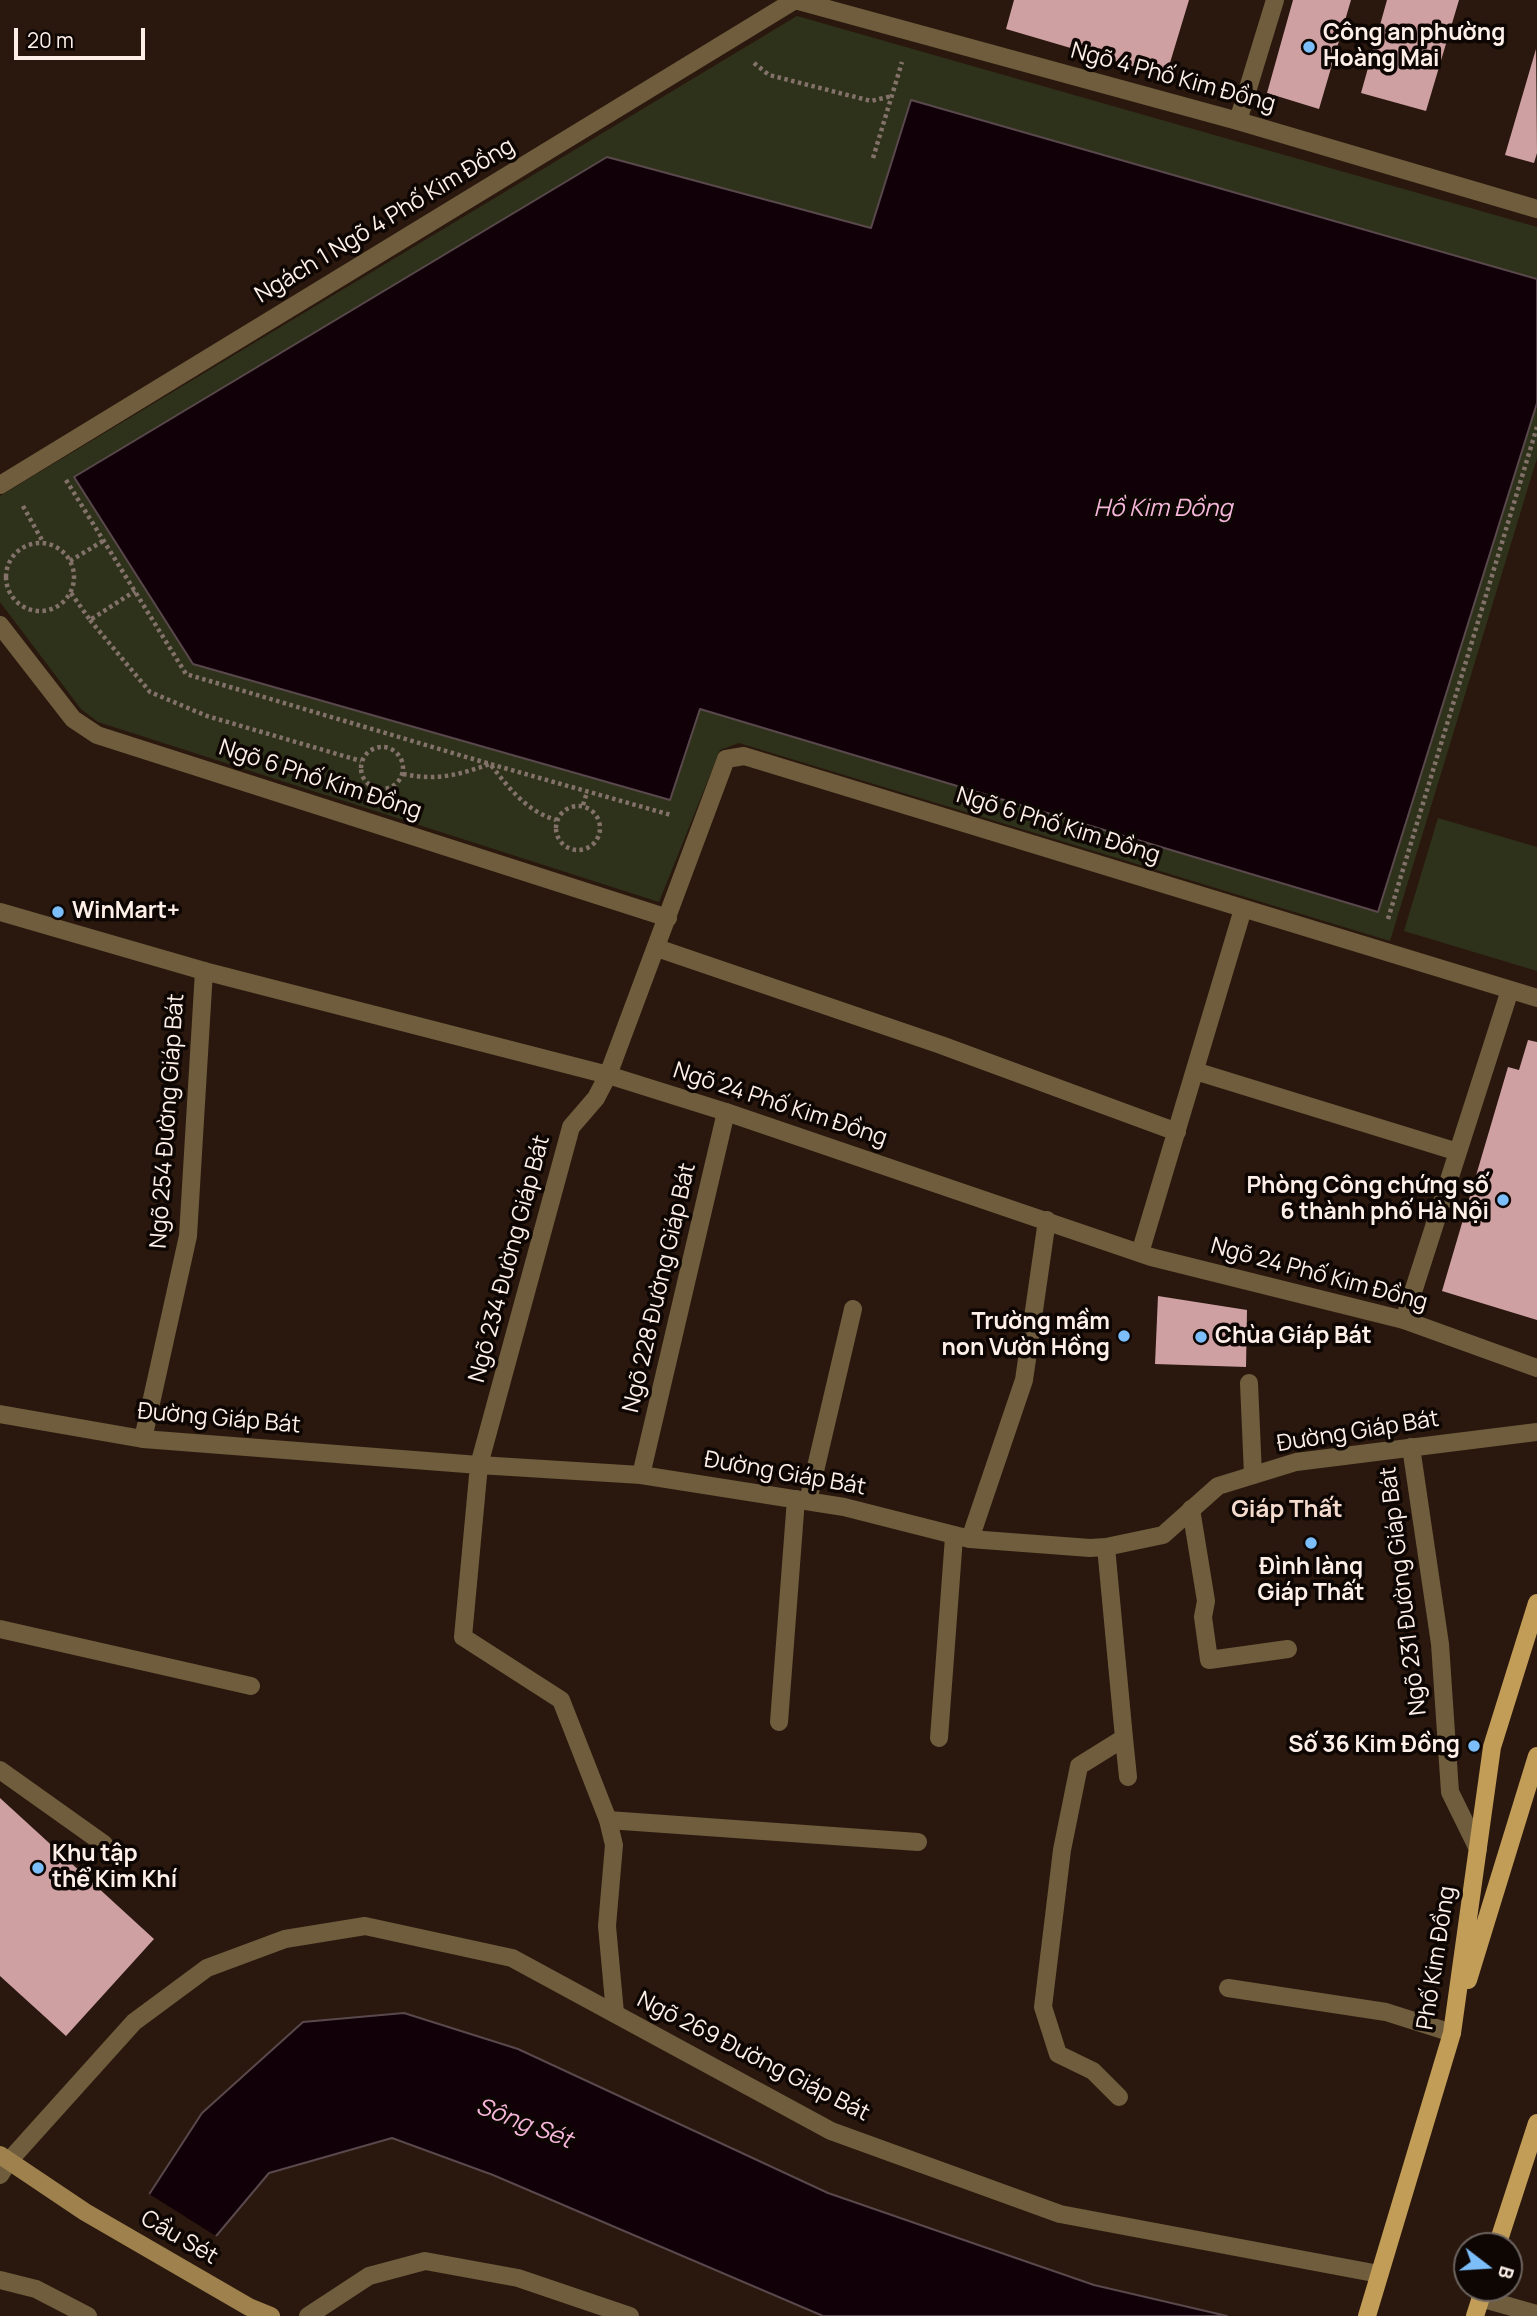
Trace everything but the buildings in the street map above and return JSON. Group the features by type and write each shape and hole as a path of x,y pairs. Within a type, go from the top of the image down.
{"main road":[{"name":"Phố Kim Đồng","path":"1367,2316 1452,2033 1492,1747 1537,1603"},
{"path":"1452,2033 1537,1756"},
{"path":"1502,2232 1537,2123"},
{"name":"Cầu Sét","path":"3,2164 249,2307 271,2316"}],"street":[{"name":"Ngõ 4 Phố Kim Đồng","path":"795,0 1238,121 1537,209"},
{"name":"Ngách 1 Ngõ 4 Phố Kim Đồng","path":"0,485 795,0"},
{"path":"1238,121 1275,0"},
{"name":"Ngõ 6 Phố Kim Đồng","path":"0,625 73,719 97,735 668,918"},
{"name":"Ngõ 6 Phố Kim Đồng","path":"608,1075 726,759 744,756 1537,998"},
{"path":"1140,1253 1243,908"},
{"name":"Ngõ 24 Phố Kim Đồng","path":"0,912 204,971 608,1075 726,1112 1140,1253 1404,1320 1537,1367"},
{"path":"657,948 941,1045 1177,1132"},
{"name":"Ngõ 254 Đường Giáp Bát","path":"143,1439 188,1236 204,971"},
{"path":"1404,1320 1510,990"},
{"path":"1195,1071 1458,1152"},
{"name":"Ngõ 234 Đường Giáp Bát","path":"480,1465 571,1127 596,1098 608,1075"},
{"name":"Ngõ 228 Đường Giáp Bát","path":"641,1475 726,1112"},
{"path":"939,1738 962,1538 1024,1380 1046,1220"},
{"path":"779,1722 802,1500 853,1309"},
{"path":"1249,1383 1253,1475"},
{"name":"Đường Giáp Bát","path":"0,1414 143,1439 641,1475 844,1507 962,1538 1090,1548 1163,1535 1218,1486 1296,1462 1537,1432"},
{"name":"Ngõ 231 Đường Giáp Bát","path":"1411,1447 1440,1644 1450,1792 1478,1849"},
{"name":"Ngõ 269 Đường Giáp Bát","path":"480,1465 463,1637 561,1700 608,1820 614,1845 607,1926 615,2013 831,2131 1060,2214 1379,2274"},
{"path":"1191,1509 1206,1601 1203,1617 1209,1660 1289,1649"},
{"path":"1106,1547 1128,1777"},
{"path":"0,1629 251,1686"},
{"path":"1119,2096 1093,2071 1058,2054 1043,2007 1062,1850 1079,1766 1124,1738"},
{"path":"0,1770 104,1844"},
{"path":"608,1820 918,1842"},
{"path":"3,2164 134,2022 207,1968 285,1938 365,1926 512,1958 615,2013"},
{"path":"1228,1988 1386,2012 1452,2033"},
{"path":"308,2316 369,2276 425,2261 519,2278 630,2316"},
{"path":"0,2280 36,2289 88,2316"},
{"path":"1506,2302 1537,2314"}],"path":[{"path":"751,56 756,65 769,75 871,101 892,96"},
{"path":"873,158 903,61"},
{"path":"1386,926 1537,427"},
{"path":"65,479 186,674 678,817"},
{"path":"18,494 43,542"},
{"path":"70,561 103,541"},
{"path":"43,542 60,549 70,561 74,578 71,593 58,607 40,612 23,607 10,594 5,576 11,558 24,546 43,542"},
{"path":"90,620 135,591"},
{"path":"71,593 150,692 206,716 361,761"},
{"path":"390,748 394,736"},
{"path":"378,746 390,748 399,754 404,764 403,774 397,783 387,789 377,789 366,783 361,773 361,761 368,751 378,746"},
{"path":"403,774 417,777 452,777 490,764"},
{"path":"490,764 516,797 543,816 556,820"},
{"path":"583,805 587,792"},
{"path":"583,805 594,811 600,822 599,834 593,845 582,850 570,849 561,843 555,832 556,820 563,810 583,805"}],"green space":[{"name":"Hồ Kim Đồng","path":"797,16 1537,227 1537,458 1390,941 739,743 720,750 659,902 98,722 81,709 0,602 0,496"},
{"path":"1438,818 1537,847 1537,971 1404,931"}],"water":[{"name":"Hồ Kim Đồng","path":"911,100 1537,279 1537,403 1378,912 700,709 670,800 193,664 74,477 607,157 871,228"},
{"name":"Sông Sét","path":"404,2013 518,2049 828,2193 1094,2285 1227,2316 823,2316 493,2175 392,2138 269,2173 149,2316 70,2316 202,2113 303,2022"}],"pier":[{"path":"146,2192 219,2238 154,2316 67,2316"}],"place":[{"name":"Công an phường Hoàng Mai","path":"1309,47"},
{"name":"WinMart+","path":"58,912"},
{"name":"Phòng Công chứng số 6 thành phố Hà Nội","path":"1503,1200"},
{"name":"Trường mầm non Vườn Hồng","path":"1124,1336"},
{"name":"Chùa Giáp Bát","path":"1201,1337"},
{"name":"Đình làng Giáp Thất","path":"1311,1543"},
{"name":"Số 36 Kim Đồng","path":"1474,1746"},
{"name":"Khu tập thể Kim Khí","path":"38,1868"}],"district":[{"name":"Giáp Thất","path":"1287,1510"}]}
